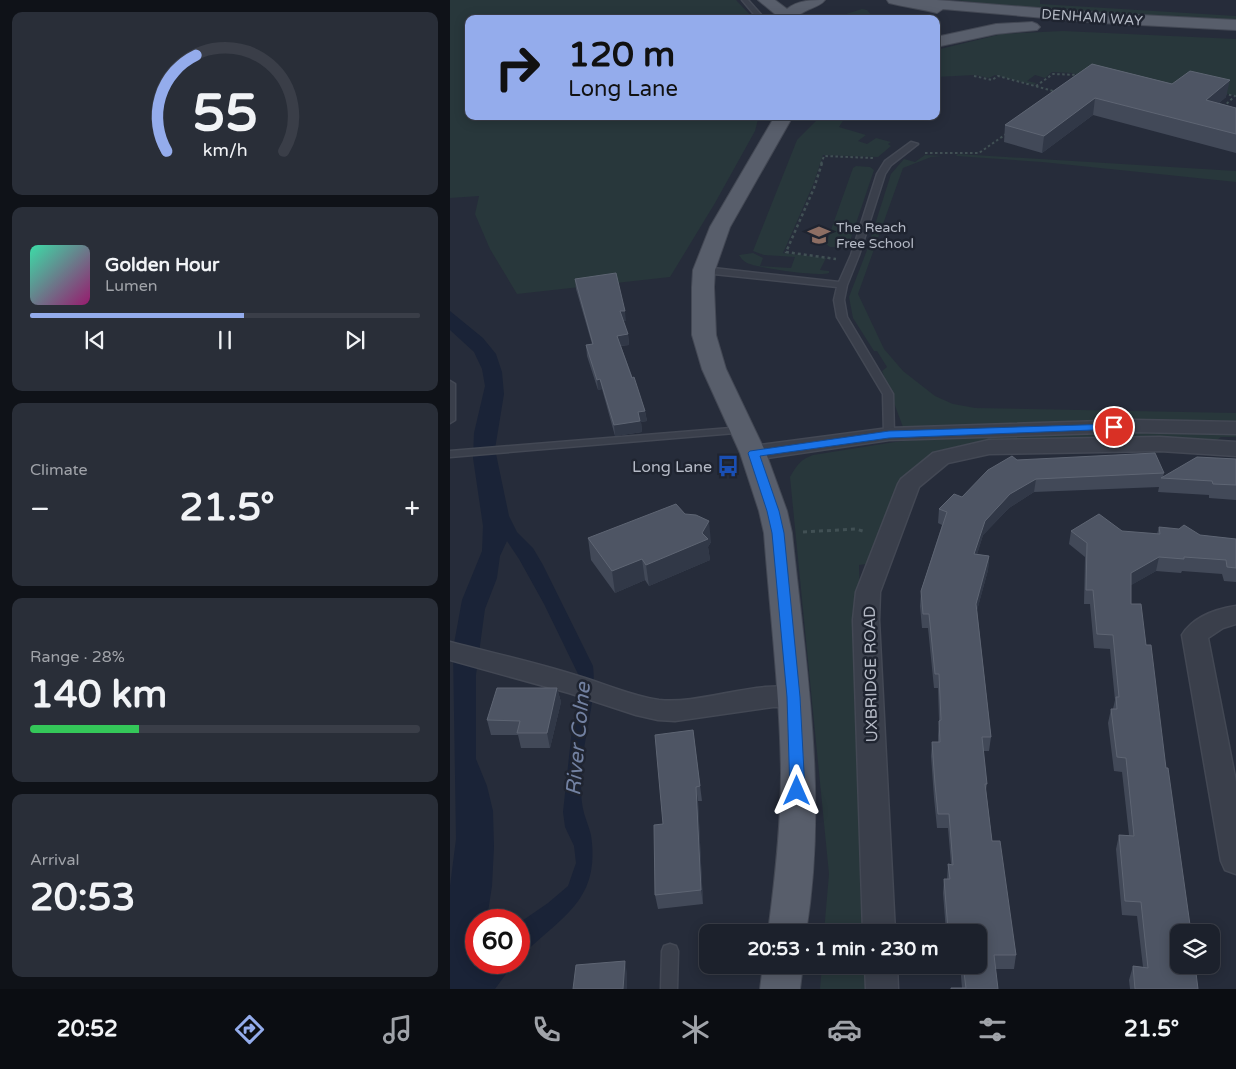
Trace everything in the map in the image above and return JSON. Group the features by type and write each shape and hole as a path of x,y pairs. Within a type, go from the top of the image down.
{"main road":[{"path":"765,0 786,15"},
{"path":"792,15 798,7 818,0"},
{"path":"894,0 919,3 942,10 952,18 954,26 949,35 940,40"},
{"path":"942,0 1029,12"},
{"name":"DENHAM WAY","path":"919,3 1236,25"},
{"name":"DENHAM WAY","path":"940,41 978,32 1025,27 1236,35"},
{"path":"782,120 720,227 704,270 704,335 714,369 748,441 773,511 778,533 794,697 798,774 794,875 788,924"},
{"path":"780,989 782,974"}],"street":[{"path":"748,441 889,434 1134,426 1236,428"},
{"name":"UXBRIDGE ROAD","path":"879,924 866,620 868,592 909,484 941,458 990,447 1160,444 1236,449"},
{"path":"1236,616 1215,620 1195,635 1236,861"},
{"path":"450,651 573,684 636,705 658,710 675,711 772,697 794,697"},
{"path":"881,974 882,989"}],"lane":[{"path":"745,0 758,15"},
{"path":"889,434 888,394 842,317 839,300 842,285 855,255 881,174 888,164 914,144"},
{"path":"704,270 842,285"},
{"path":"450,384 450,420"},
{"path":"450,454 521,449 748,441"},
{"path":"670,950 670,989"}],"path":[{"path":"1036,86 1054,74 1082,76"},
{"path":"974,76 992,80 998,76 1064,93"},
{"path":"1218,92 1235,96 1221,109"},
{"path":"818,283 820,276 830,275 838,260 786,252 814,188 824,156 879,159 888,151 915,158 922,153 949,154 954,151 979,153 1010,131"},
{"path":"778,533 856,529 888,539"}],"shaded area":[{"path":"450,0 736,0 750,15 465,15 465,120 758,120 755,131 715,203 670,277 517,294 490,249 475,214 479,196 450,198"},
{"path":"956,0 1040,0 1040,4 1236,16 1236,22 1033,10"},
{"path":"862,9 867,10 871,15 843,15"},
{"path":"1063,31 1236,39 1236,96 1182,82 1165,96 1072,73 1052,72 1045,78 1035,75 1027,81 1036,83 1034,85 995,75 989,78 975,75 940,77 940,49 1002,34"},
{"path":"817,120 843,120 839,127 866,135 858,141 867,144 876,138 891,142 888,144 891,146 878,157 823,155 813,185 783,253 826,258 820,270 829,271 829,273 813,274 763,267 747,263 739,255 753,253 763,258 760,266 791,268 795,257 764,255 753,251 797,140"},
{"path":"958,154 1236,171 1236,182 1042,162 956,156"},
{"path":"925,155 943,156 931,157 903,168 858,294 884,349 903,371 935,396 953,404 975,408 1236,413 1236,424 1103,423 1087,420 910,430 903,427 882,371 887,367 877,351 874,351 853,318 849,297 867,250 891,174 904,159 915,162"},
{"path":"856,166 870,167 874,170 848,247 830,247 826,244 853,168"},
{"path":"1113,431 1236,431 1236,437 1221,437 1217,440 1133,437 967,444 930,457 914,467 903,479 867,564 859,565 869,924 825,924 829,874 790,477 802,461 813,455 895,442 949,436"},
{"path":"821,974 870,974 871,989 820,989"}],"water":[{"name":"River Colne","path":"450,311 483,338 496,354 502,372 504,394 495,449 509,516 517,532 533,548 543,565 593,666 594,678 592,704 583,755 581,785 583,808 591,835 592,858 590,877 583,893 574,906 530,948 530,915 568,886 576,863 574,846 565,827 563,812 572,729 579,702 579,676 544,604 507,541 500,556 497,578 485,609 476,675 476,759 487,786 493,811 492,886 488,909 465,909 465,974 506,974 495,989 450,989 450,886 456,839 453,649 462,600 482,551 483,526 473,458 474,433 485,386 482,369 474,352 450,330"}],"building":[{"path":"1092,64 1172,84 1190,71 1230,80 1206,100 1236,108 1236,134 1095,98 1044,136 1005,125"},
{"path":"616,273 625,311 620,311 628,334 617,336 632,378 634,377 645,411 638,412 640,421 614,425 600,379 597,380 586,345 593,344 575,279"},
{"path":"1155,453 1164,473 1036,479 1010,494 985,521 974,554 989,556 976,604 991,737 982,737 987,784 985,784 992,841 1000,841 1016,955 994,955 998,989 951,989 966,988 964,974 987,974 987,924 948,924 944,879 950,879 948,864 953,865 949,814 938,814 932,742 940,742 939,674 935,674 929,614 923,614 921,591 947,512 939,509 954,494 962,497 988,470 1012,456 1017,460"},
{"path":"1197,457 1236,459 1236,485 1213,484 1212,481 1161,478"},
{"path":"676,504 685,514 696,515 709,521 702,533 708,539 646,565 642,559 612,571 588,538"},
{"path":"1099,514 1122,531 1160,534 1159,527 1179,529 1184,525 1200,535 1236,539 1236,568 1227,567 1226,560 1159,557 1131,573 1131,604 1141,604 1146,645 1151,645 1166,768 1168,768 1190,924 1170,924 1170,974 1196,974 1198,989 1135,989 1133,966 1148,968 1141,902 1125,901 1119,835 1134,836 1126,758 1117,757 1111,709 1117,709 1116,697 1119,697 1113,635 1097,634 1093,590 1086,590 1087,543 1071,531"},
{"path":"497,688 557,688 547,733 517,733 520,721 487,720"},
{"path":"693,730 700,786 696,787 701,890 655,895 654,825 663,824 655,735"},
{"path":"625,961 623,989 573,989 576,965"}],"place":[{"name":"The Reach Free School","path":"819,235"},
{"name":"Long Lane","path":"728,466"}],"route":[{"path":"797,791 798,774 794,697 778,533 773,511 753,453 889,434 1114,427"}]}
